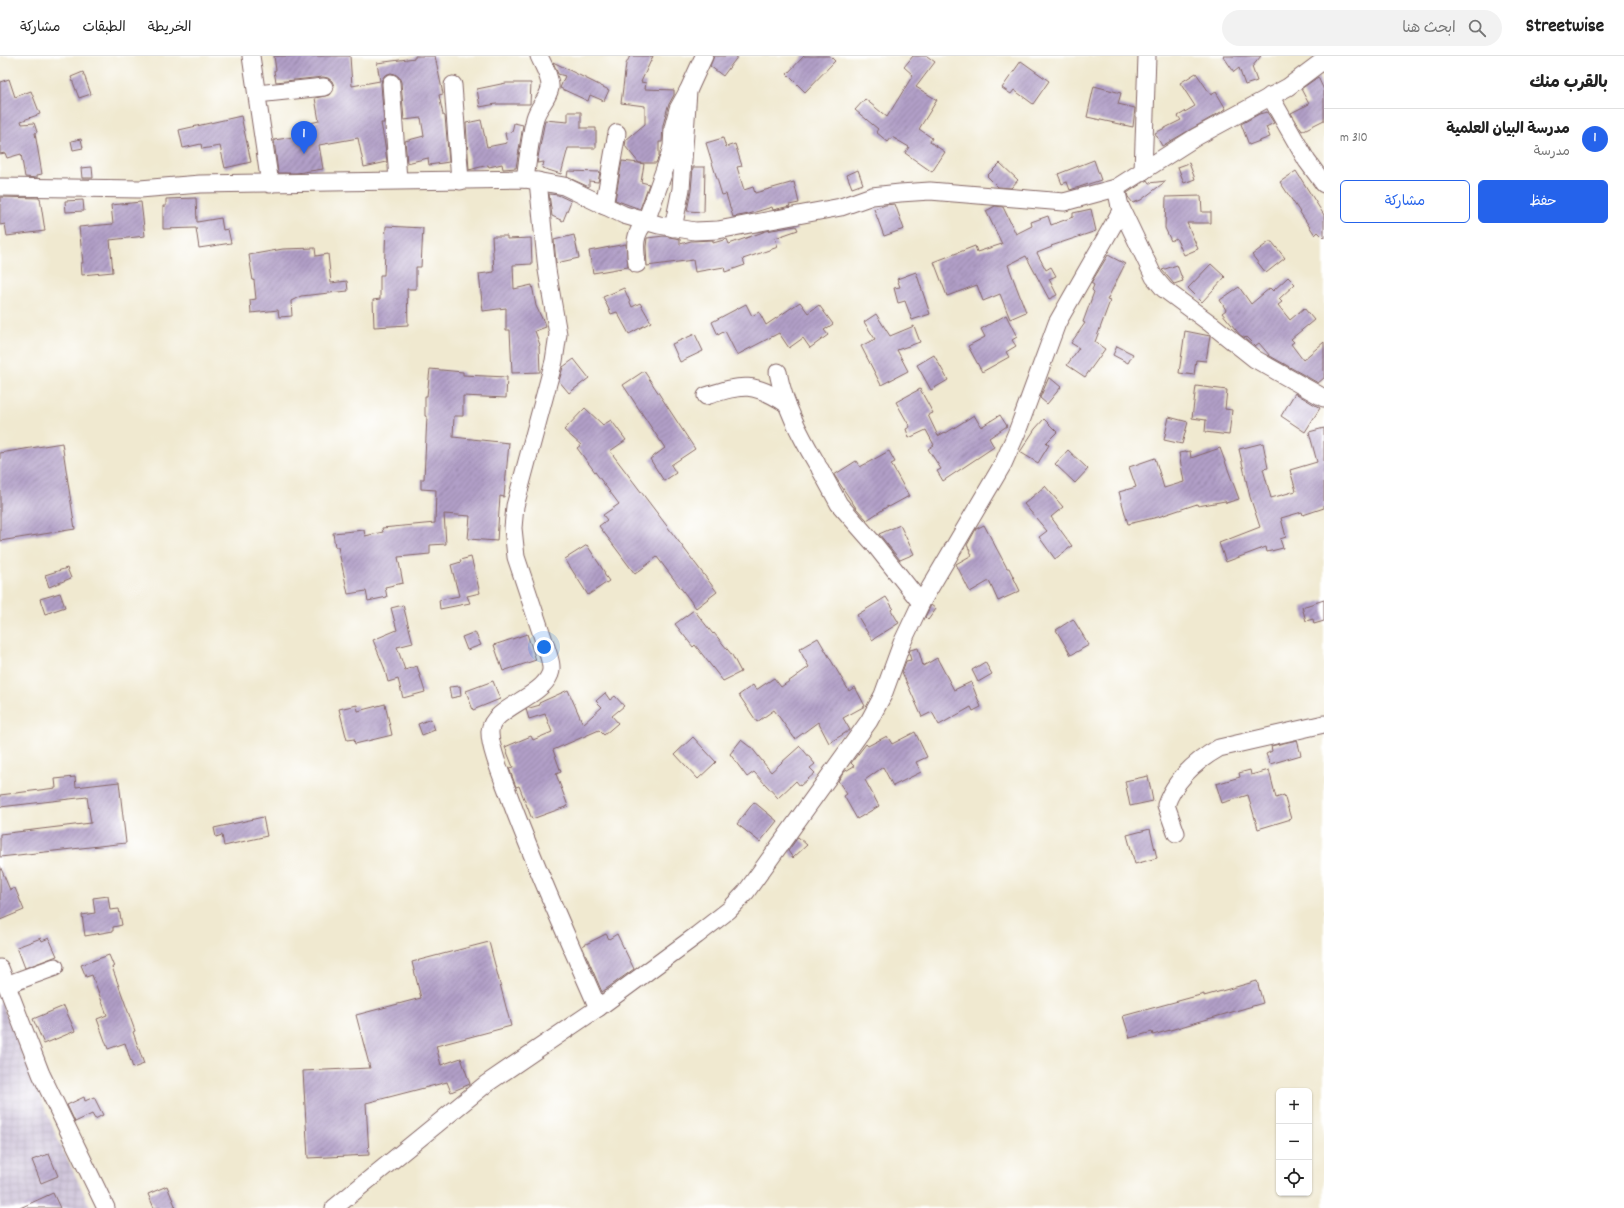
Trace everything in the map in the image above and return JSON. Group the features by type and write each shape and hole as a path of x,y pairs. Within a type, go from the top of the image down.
{"street":[{"path":"251,56 270,184"},
{"path":"539,56 546,71 550,86 547,96 535,117 532,180 558,334 554,360 515,506 513,528 516,557 547,650 550,662 550,673 544,683 534,692 500,714 493,722 490,731 497,764 535,865 598,1008"},
{"path":"637,264 635,249 636,235 639,228 646,221 668,160 672,146 673,128 678,109 704,56"},
{"path":"1143,171 1147,56"},
{"path":"0,187 140,189 200,184 270,184 398,180 460,181 509,178 532,180 564,186 624,215 673,228 695,231 718,230 841,207 872,196 900,193 930,191 1064,202 1116,188 1196,137 1288,87 1324,60"},
{"path":"391,83 398,180"},
{"path":"453,85 460,181"},
{"path":"257,94 324,87"},
{"path":"673,228 681,190 688,91"},
{"path":"1270,96 1307,161 1324,184"},
{"path":"604,206 617,133"},
{"path":"334,1208 486,1084 598,1008 697,935 729,910 746,892 869,721 883,695 902,643 921,603 1003,464 1017,432 1057,323 1121,211 1116,188"},
{"path":"1120,206 1154,277 1164,290 1211,324 1255,359 1324,398"},
{"path":"778,372 781,391 804,441 840,504 921,603"},
{"path":"706,396 737,387 752,387 768,392 787,404"},
{"path":"1176,833 1166,805 1169,796 1192,767 1204,756 1219,748 1324,724"},
{"path":"6,985 55,967"},
{"path":"0,968 41,1074 106,1208"}],"shaded area":[{"path":"0,999 59,1142 91,1208 0,1208"}],"building":[{"path":"274,56 350,56 352,86 380,81 377,63 415,58 415,56 435,56 443,94 439,95 443,115 445,116 449,162 429,165 428,158 407,163 405,141 424,136 421,118 404,120 401,82 399,77 391,73 385,75 381,84 384,123 381,123 387,162 364,167 358,138 319,145 323,169 297,173 278,173 274,140 308,135 306,124 319,121 315,98 330,95 334,86 332,81 323,77 276,82"},
{"path":"630,56 653,56 641,82 646,83 645,89 674,90 674,95 668,106 663,125 662,142 659,142 659,156 656,163 639,163 625,146 626,140 645,124 645,106 621,103 626,64"},
{"path":"714,56 738,56 723,76 710,66"},
{"path":"804,56 830,56 835,61 805,92 787,74"},
{"path":"913,56 927,56 935,62 916,87 937,100 919,129 932,138 930,142 945,152 932,172 905,153 909,147 892,137 888,142 876,132 878,129 855,110 865,99 887,117 913,75 904,67"},
{"path":"1223,56 1261,56 1252,67 1257,81 1245,85 1239,68 1234,72"},
{"path":"1021,61 1049,81 1033,104 1014,90 1011,94 1002,88"},
{"path":"553,62 609,90 604,101 590,95 588,101 560,88 565,76 558,74"},
{"path":"83,72 91,94 79,98 71,77"},
{"path":"1196,73 1211,95 1216,92 1226,109 1162,146 1155,133 1181,120 1178,116 1195,106 1180,83"},
{"path":"1318,77 1324,90 1324,120 1302,131 1291,113 1309,104 1301,89"},
{"path":"9,79 15,97 31,91 40,114 21,121 22,124 34,123 37,132 35,133 42,174 37,175 37,178 25,177 21,154 7,158 5,153 0,154 0,82"},
{"path":"506,83 531,83 530,104 496,104 480,107 477,89"},
{"path":"1094,86 1121,93 1118,104 1135,108 1133,127 1087,117"},
{"path":"568,112 581,112 581,128 596,128 596,148 568,148 561,174 542,168 544,162 537,163 545,120 568,122"},
{"path":"1267,112 1274,123 1266,127 1270,137 1249,145 1241,124 1259,114"},
{"path":"241,116 251,162 225,168 220,146 202,149 201,144 183,148 179,130"},
{"path":"481,120 487,147 507,143 505,133 512,132 514,123 523,125 516,168 503,169 502,164 489,167 488,165 469,170 466,123"},
{"path":"723,138 726,147 735,144 742,166 737,167 744,190 753,187 755,193 794,182 799,203 773,210 772,207 733,217 726,194 722,195 706,143"},
{"path":"81,139 83,148 73,150 71,141"},
{"path":"1094,160 1101,180 1070,190 1067,182 1062,184 1058,174"},
{"path":"622,161 644,164 641,182 649,184 640,209 615,200"},
{"path":"1000,163 1018,180 1011,188 998,187 987,176"},
{"path":"1189,163 1195,179 1184,183 1178,167"},
{"path":"92,167 93,178 82,178 81,168"},
{"path":"693,167 705,167 704,212 687,211 691,191"},
{"path":"858,170 863,184 852,188 847,175"},
{"path":"568,171 600,172 598,182 589,181 589,187 567,177"},
{"path":"1296,171 1324,215 1324,238 1318,232 1315,235 1280,182"},
{"path":"1147,180 1149,183 1166,181 1141,200 1133,203 1128,197 1127,193"},
{"path":"549,194 558,195 571,201 563,221 552,216"},
{"path":"1201,196 1202,212 1211,212 1211,223 1187,223 1198,249 1184,255 1176,238 1171,241 1165,228 1166,197"},
{"path":"0,197 40,198 45,231 7,236 5,224 0,225"},
{"path":"196,198 197,222 221,218 223,230 228,229 231,243 199,248 196,228 163,229 163,206 166,206 166,199"},
{"path":"83,200 84,211 66,212 65,201"},
{"path":"141,202 145,236 110,240 113,272 82,275 81,263 83,263 79,227 113,224 111,205"},
{"path":"895,204 904,229 884,236 874,209 885,205"},
{"path":"995,206 1003,207 1016,234 1032,226 1031,222 1048,216 1051,225 1073,217 1073,213 1091,209 1096,231 1051,246 1052,247 1037,253 1046,270 1051,267 1056,276 1049,279 1057,295 1049,299 1026,256 1008,265 1026,312 1010,319 1000,294 983,301 977,285 947,296 934,262 975,246 977,252 1002,244 986,211"},
{"path":"386,226 423,228 421,267 416,267 416,289 407,289 408,325 374,327 373,300 380,299 380,275 384,275"},
{"path":"796,226 798,230 775,238 778,247 743,259 745,265 725,272 724,267 695,272 693,260 647,266 647,238 664,236 680,239 680,244 691,241 713,240 713,243 727,239 729,244 766,231"},
{"path":"574,235 579,258 556,263 554,240"},
{"path":"492,236 507,236 507,239 531,238 532,264 513,265 514,289 532,285 536,306 546,327 535,331 540,345 540,372 512,373 510,330 506,330 506,308 483,311 479,274 494,272"},
{"path":"1269,242 1272,242 1285,258 1266,273 1252,255"},
{"path":"626,244 628,267 593,273 589,251"},
{"path":"315,248 316,256 328,254 331,283 347,281 348,291 301,296 291,301 292,316 279,317 278,310 251,313 250,300 256,299 249,255 283,249"},
{"path":"1108,255 1125,264 1107,300 1110,301 1095,342 1105,349 1085,377 1067,365 1079,348 1071,343 1085,323 1083,322 1094,292 1092,290 1094,285 1091,283"},
{"path":"1211,264 1225,277 1202,302 1188,288"},
{"path":"1177,265 1183,281 1174,284 1162,270"},
{"path":"916,272 930,314 912,320 905,301 898,303 894,288 900,287 897,279"},
{"path":"1288,277 1295,284 1279,299 1282,302 1278,305 1290,320 1304,308 1314,320 1291,339 1294,342 1291,344 1303,360 1324,342 1324,378 1318,383 1270,356 1259,343 1255,346 1246,337 1245,338 1240,335 1222,313 1226,310 1220,300 1239,287 1251,304 1270,288 1273,291"},
{"path":"624,288 632,307 640,303 651,322 629,334 617,312 611,314 603,297"},
{"path":"800,302 808,313 819,305 833,324 824,330 828,335 810,348 803,338 789,348 779,333 737,355 725,331 718,335 712,322 746,304 752,316 759,312 766,325"},
{"path":"876,314 890,336 914,326 920,342 897,350 908,371 881,385 861,346 875,339 864,322"},
{"path":"1006,315 1017,337 1012,340 1016,346 1006,352 1009,357 982,372 968,346 985,337 981,329"},
{"path":"1185,331 1210,336 1206,361 1196,360 1194,375 1179,373"},
{"path":"695,334 703,351 680,362 672,344"},
{"path":"1117,346 1133,354 1128,363 1113,355"},
{"path":"934,355 948,380 931,390 917,365"},
{"path":"574,359 589,378 569,393 559,381 563,367"},
{"path":"430,369 463,372 463,375 507,377 506,398 463,396 463,416 454,416 453,437 509,443 504,497 500,496 497,541 468,539 470,516 444,514 446,544 430,545 430,554 398,557 403,583 385,587 387,597 368,601 366,591 348,594 338,547 335,547 333,533 364,530 365,536 383,532 382,528 435,523 436,490 421,489 421,479 424,479 427,416 425,416 425,396 427,396"},
{"path":"644,371 695,449 671,465 676,473 664,481 650,459 665,448 623,385"},
{"path":"1049,377 1061,387 1047,404 1040,398"},
{"path":"1196,386 1227,390 1225,409 1232,410 1229,435 1205,432 1206,420 1192,418"},
{"path":"920,389 933,413 928,415 938,436 945,432 946,433 974,415 981,427 1000,415 1007,426 989,438 994,447 943,481 937,471 941,469 928,449 934,445 926,430 909,438 906,429 910,427 896,402"},
{"path":"1295,393 1320,408 1305,432 1281,416"},
{"path":"585,408 603,425 611,420 626,440 610,451 717,592 696,608 657,557 635,574 599,526 607,520 603,515 619,504 577,448 581,445 564,430"},
{"path":"1169,417 1188,422 1182,444 1164,440"},
{"path":"1044,419 1057,432 1046,443 1049,445 1038,463 1020,452 1035,429"},
{"path":"1324,428 1324,508 1303,515 1302,512 1281,518 1286,537 1280,539 1283,548 1267,552 1266,547 1226,562 1219,543 1260,527 1250,497 1239,449 1263,443 1268,468 1263,469 1271,498 1296,491 1290,470 1317,462 1309,432"},
{"path":"62,443 75,529 0,541 0,453"},
{"path":"1220,448 1239,499 1226,503 1225,501 1198,506 1197,504 1158,517 1128,524 1119,492 1136,487 1129,467 1155,458 1164,488 1184,482 1179,453 1190,451 1191,458"},
{"path":"1068,450 1088,469 1075,483 1055,464"},
{"path":"889,451 895,462 891,464 909,496 889,507 888,506 867,520 856,508 834,475 856,461 860,467"},
{"path":"1045,486 1063,507 1051,517 1072,546 1055,559 1039,537 1047,531 1024,504"},
{"path":"900,525 914,554 900,560 879,534"},
{"path":"984,525 1007,568 1009,568 1020,591 998,601 989,581 970,592 956,564 972,555 967,545 976,529"},
{"path":"587,545 609,581 588,595 565,559"},
{"path":"471,557 480,593 467,596 470,603 440,609 439,600 459,596 451,565 461,562 460,560"},
{"path":"67,568 71,578 49,587 45,575"},
{"path":"60,593 65,607 45,614 40,599"},
{"path":"886,597 893,608 891,610 899,623 872,640 857,615"},
{"path":"1324,600 1324,621 1314,624 1313,619 1306,621 1302,607"},
{"path":"403,605 413,643 397,647 405,670 417,666 425,692 403,698 398,679 388,682 384,667 373,640 397,630 391,608"},
{"path":"931,605 936,609 928,620 925,617"},
{"path":"694,610 732,655 741,672 723,681 695,645 693,647 675,624"},
{"path":"1073,619 1089,645 1071,655 1056,630"},
{"path":"475,632 481,645 467,650 462,637"},
{"path":"527,634 536,660 503,671 494,645"},
{"path":"818,638 849,691 855,687 865,706 843,718 850,730 829,743 818,722 795,739 774,710 757,722 739,695 753,685 756,690 774,678 781,687 809,667 799,649"},
{"path":"918,648 923,666 937,658 954,690 971,682 981,707 973,711 971,707 939,725 932,712 922,717 902,672 906,661 911,660 909,653 910,650"},
{"path":"985,662 992,674 978,682 972,670"},
{"path":"493,681 500,699 473,710 466,691"},
{"path":"460,686 461,696 451,698 449,687"},
{"path":"568,690 583,724 602,707 596,701 605,693 610,700 615,696 624,706 612,716 618,723 604,735 599,730 553,750 561,772 556,774 568,806 532,819 519,786 516,787 509,768 513,767 505,747 531,736 533,740 552,732 545,714 529,719 526,709 540,705 539,703"},
{"path":"385,704 392,735 355,744 354,739 347,740 339,709 357,705 358,711"},
{"path":"431,719 435,730 422,735 418,724"},
{"path":"915,732 927,757 916,762 921,772 893,786 883,767 865,780 879,806 857,819 844,796 847,794 838,781 844,772 854,766 851,763 866,744 868,746 887,736 892,744"},
{"path":"693,737 716,762 698,779 675,754"},
{"path":"741,740 751,747 771,772 800,746 815,764 810,768 815,773 800,786 796,781 778,798 754,772 747,777 730,754"},
{"path":"1297,740 1301,755 1270,764 1266,754 1272,751 1271,746"},
{"path":"1250,770 1251,775 1269,770 1276,798 1284,795 1291,819 1258,829 1248,795 1222,803 1216,784 1240,777 1239,773"},
{"path":"1148,776 1153,801 1130,806 1125,781"},
{"path":"75,777 76,787 119,782 126,843 0,857 0,834 91,823 87,797 0,807 0,795 56,788 55,779"},
{"path":"754,802 777,821 760,842 737,824"},
{"path":"263,817 267,836 224,846 222,835 216,837 214,828"},
{"path":"1150,829 1157,858 1135,864 1127,835"},
{"path":"798,837 807,845 793,858 788,851"},
{"path":"0,866 10,890 15,888 24,910 0,920"},
{"path":"108,896 110,910 119,909 122,925 113,927 113,931 85,936 82,915 95,913 93,898"},
{"path":"606,934 609,939 617,934 634,969 602,992 582,946"},
{"path":"41,938 42,941 49,938 57,956 25,968 17,947"},
{"path":"489,942 511,1026 436,1046 441,1065 461,1058 470,1084 451,1092 447,1082 366,1103 369,1155 308,1158 303,1071 370,1068 356,1015 421,998 412,962"},
{"path":"109,955 135,1031 133,1032 144,1064 133,1068 125,1043 108,1049 97,1019 107,1015 92,975 86,977 81,965"},
{"path":"1257,981 1263,1003 1153,1035 1152,1032 1130,1038 1123,1016"},
{"path":"64,1006 75,1031 44,1044 33,1019"},
{"path":"84,1097 85,1101 94,1097 103,1115 95,1119 92,1114 75,1122 67,1105"},
{"path":"49,1154 58,1176 41,1183 32,1160"},
{"path":"167,1186 176,1208 154,1208 148,1194"},
{"path":"53,1193 60,1208 20,1208"}],"place":[{"name":"مدرسة البيان العلمية","path":"304,154"}]}
